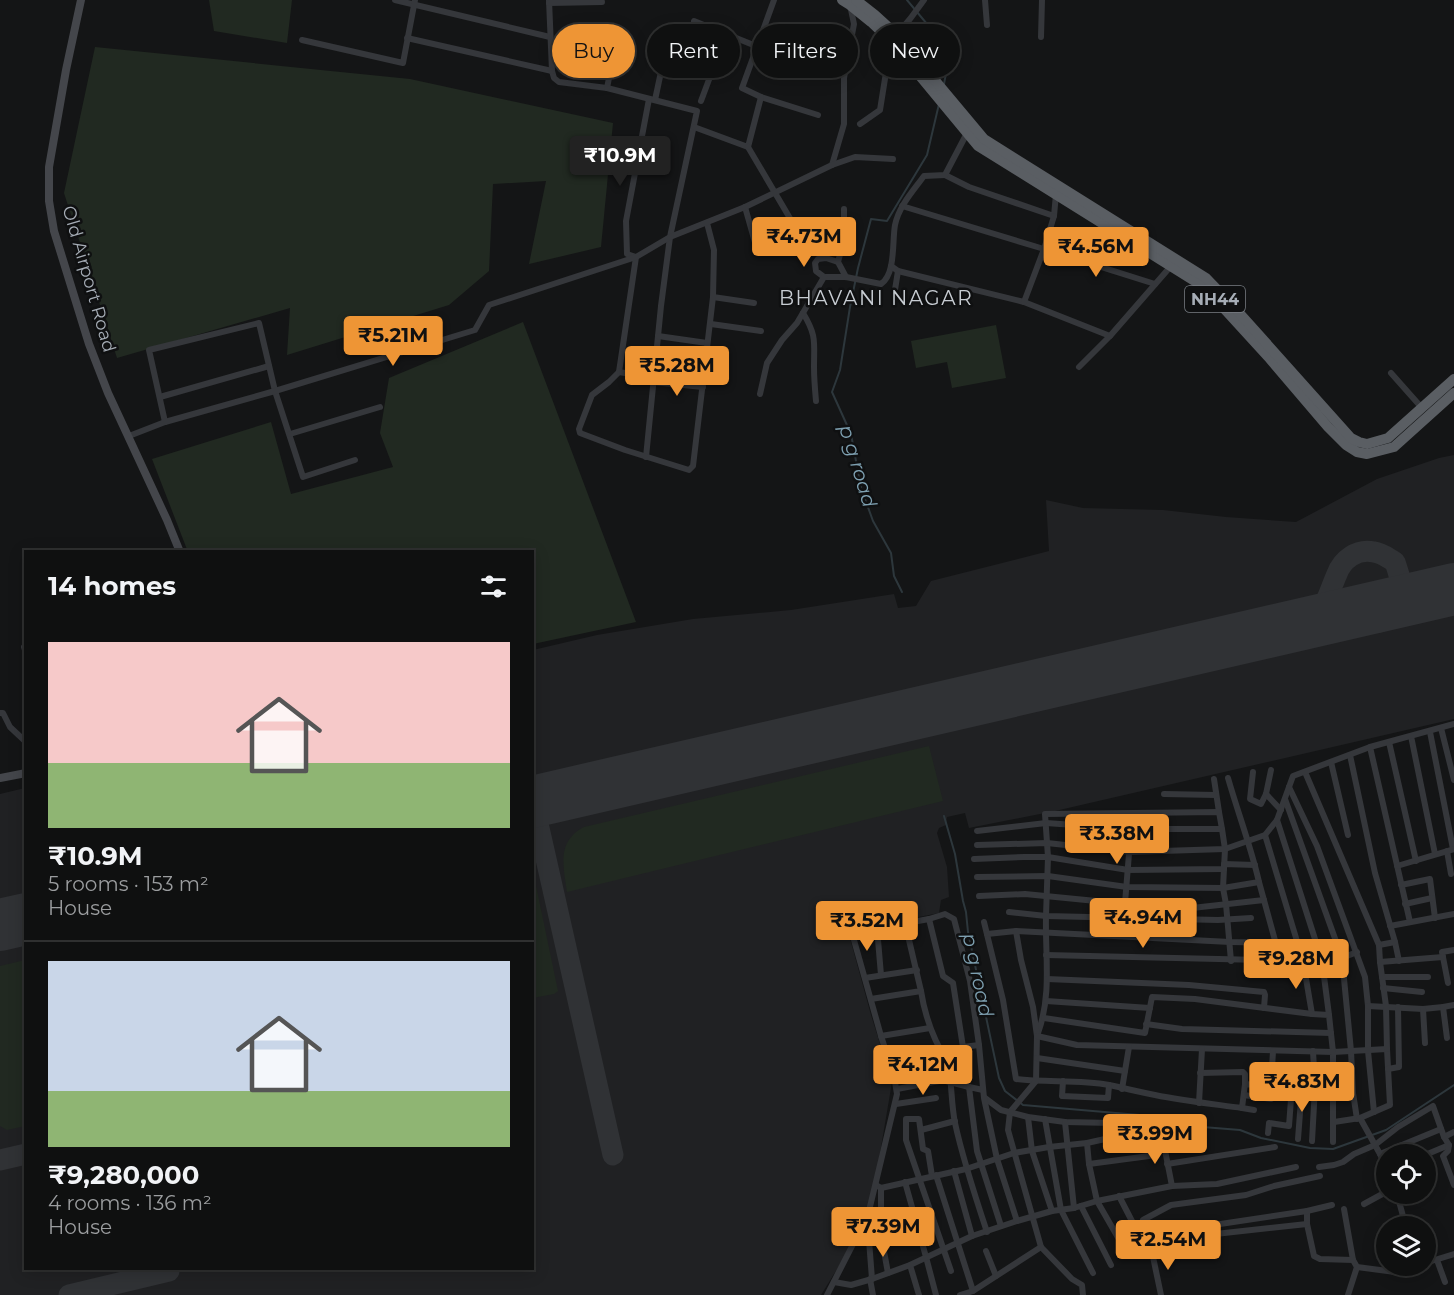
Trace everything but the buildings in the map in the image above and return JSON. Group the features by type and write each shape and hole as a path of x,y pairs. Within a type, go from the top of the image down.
{"highway":[{"name":"NH44","path":"849,2 874,24"},
{"name":"NH44","path":"927,78 984,139 1206,278 1351,438 1367,444 1388,438 1454,379"},
{"name":"NH44","path":"953,108 967,133 978,146 1201,285 1217,300 1329,428 1346,445 1357,452 1367,454 1394,447 1454,393"}],"main road":[{"name":"Old Airport Road","path":"81,0 49,167 49,201 54,231 89,345 108,393 179,550"},
{"path":"0,778 24,773"}],"street":[{"path":"395,0 414,2 550,37"},
{"path":"765,24 774,0"},
{"path":"906,24 924,0"},
{"path":"985,0 987,25"},
{"path":"1041,37 1042,0"},
{"path":"407,38 552,70 549,1 602,2"},
{"path":"302,40 403,63 414,2"},
{"path":"832,165 844,124 844,78 854,24 849,2"},
{"path":"694,21 701,24"},
{"path":"752,59 741,88 761,97 818,115"},
{"path":"554,78 559,81 607,88 697,111 670,237 646,457"},
{"path":"607,88 609,78"},
{"path":"636,257 627,254 626,221 658,78"},
{"path":"701,101 710,78"},
{"path":"860,124 880,110 886,78"},
{"path":"748,147 761,97"},
{"path":"694,127 748,147 791,220"},
{"path":"945,175 967,133"},
{"path":"129,436 165,422 475,330 489,305 636,257 670,237 745,207 832,165 855,157 893,159"},
{"path":"838,262 826,258 818,259 815,263 816,271 824,277 882,284 886,281 891,267 895,224 902,207 924,176 945,175 969,187 1054,216"},
{"path":"1024,302 1054,216 1056,194"},
{"path":"745,207 756,246"},
{"path":"902,207 1155,284"},
{"path":"844,209 844,240 838,262 846,278"},
{"path":"636,257 619,372 592,395 579,429 580,433 689,470 693,466 711,324 714,250 708,223"},
{"path":"1079,367 1110,336 1171,266"},
{"path":"891,267 898,271 1024,302 1110,336"},
{"path":"894,296 898,271"},
{"path":"760,394 767,363 797,323 824,277"},
{"path":"713,297 754,303"},
{"path":"802,313 811,326 815,345 816,401"},
{"path":"165,422 149,350 259,323 275,391 303,477 355,460"},
{"path":"711,324 761,331"},
{"path":"658,336 707,343"},
{"path":"160,397 269,366"},
{"path":"619,372 703,387"},
{"path":"1391,373 1422,408"},
{"path":"290,434 380,407"},
{"path":"0,713 24,740"},
{"path":"977,845 1047,843 1130,852 1225,849 1265,835 1278,820 1293,776 1370,747 1454,724"},
{"path":"1441,728 1454,780"},
{"path":"1430,732 1451,849 1451,874"},
{"path":"1411,736 1435,854"},
{"path":"1389,742 1416,861"},
{"path":"1370,747 1410,922"},
{"path":"1350,755 1375,873 1399,961"},
{"path":"1331,762 1348,835"},
{"path":"1253,772 1250,799 1261,804 1266,794 1271,770"},
{"path":"1305,772 1379,945 1386,1006 1389,1105 1358,1118 1334,1122"},
{"path":"1228,778 1276,944"},
{"path":"1214,779 1225,849 1223,888 1232,961"},
{"path":"1289,787 1317,846 1365,977 1368,1006 1368,1051 1374,1112"},
{"path":"1164,794 1216,795"},
{"path":"1266,794 1281,810"},
{"path":"1285,799 1342,958 1353,1093 1358,1118 1375,1144"},
{"path":"1037,1036 1044,1018 1047,979 1048,857 1045,814 1219,812"},
{"path":"1278,820 1322,961 1333,1052 1333,1142"},
{"path":"976,831 1046,823 1131,830 1222,829"},
{"path":"1125,903 1131,830"},
{"path":"1265,835 1303,961 1312,1014"},
{"path":"1397,866 1451,849"},
{"path":"974,859 1048,857 1128,870 1224,869 1224,864"},
{"path":"1224,864 1255,865"},
{"path":"976,877 1048,876 1127,887 1223,888 1259,882"},
{"path":"1401,885 1430,879 1435,918"},
{"path":"979,896 1046,895 1157,907 1192,908 1264,900"},
{"path":"1405,904 1432,898"},
{"path":"1009,912 1046,916 1251,918"},
{"path":"827,1295 868,1215 878,1187 897,1094 894,1076 852,933 945,914 954,919 970,981 984,1098 997,1159 1017,1221"},
{"path":"1390,926 1454,914"},
{"path":"929,919 943,976 953,983 963,1047 979,1045"},
{"path":"984,922 1003,1000 1016,1079 1108,1085 1198,1103 1254,1110"},
{"path":"905,923 923,1007 939,1049 948,1063 955,1121 966,1168 987,1232"},
{"path":"878,928 881,975"},
{"path":"987,934 1016,931 1276,944 1297,943"},
{"path":"1016,931 1033,1008 1037,1058 1036,1081 1010,1112 1008,1130 1041,1247 1072,1279 1082,1285 1083,1295"},
{"path":"1379,945 1395,942"},
{"path":"1448,983 1442,952 1454,950"},
{"path":"1046,955 1232,961 1322,961 1342,958 1357,952"},
{"path":"1380,962 1443,957"},
{"path":"865,978 916,970"},
{"path":"1382,977 1428,977"},
{"path":"1047,979 1189,985 1264,992 1264,1008"},
{"path":"1383,988 1422,992"},
{"path":"871,999 921,992"},
{"path":"1044,1018 1144,1033 1152,997 1195,999 1329,1015"},
{"path":"1046,1001 1150,1008"},
{"path":"1368,1006 1423,1009 1454,1005"},
{"path":"1388,1069 1399,1067 1398,1007"},
{"path":"1443,1007 1447,1038"},
{"path":"1423,1009 1425,1043"},
{"path":"1146,1024 1182,1029 1331,1033"},
{"path":"881,1036 930,1028"},
{"path":"1037,1036 1077,1045 1129,1047 1333,1052 1387,1049"},
{"path":"1122,1089 1129,1047"},
{"path":"889,1059 939,1049"},
{"path":"1198,1103 1202,1049"},
{"path":"1271,1086 1274,1051"},
{"path":"1312,1141 1314,1051"},
{"path":"1037,1058 1125,1071"},
{"path":"894,1076 948,1063"},
{"path":"1200,1073 1243,1072 1245,1083 1242,1108"},
{"path":"897,1089 939,1081 983,1090"},
{"path":"1063,1081 1062,1096 1108,1098 1108,1085"},
{"path":"1245,1083 1332,1090"},
{"path":"1268,1133 1269,1123 1289,1126 1292,1086"},
{"path":"969,1087 977,1151 1001,1227"},
{"path":"1298,1139 1302,1087"},
{"path":"1244,1095 1271,1099"},
{"path":"896,1104 936,1098"},
{"path":"984,1098 1001,1110 1028,1117 1065,1122 1160,1124"},
{"path":"1319,1167 1343,1162 1433,1106 1449,1145 1448,1151 1443,1156 1454,1185"},
{"path":"1028,1117 1032,1151 1052,1211"},
{"path":"951,1271 906,1140 906,1119 919,1119 922,1149 928,1151 973,1291"},
{"path":"1045,1119 1061,1210 1092,1274"},
{"path":"921,1130 955,1121"},
{"path":"1065,1122 1078,1207 1112,1265"},
{"path":"1405,1144 1442,1129"},
{"path":"1444,1137 1454,1132"},
{"path":"878,1187 954,1171 1014,1153 1087,1143 1105,1138 1181,1139"},
{"path":"1163,1140 1172,1186"},
{"path":"1087,1143 1097,1201 1124,1248"},
{"path":"1436,1150 1449,1145"},
{"path":"1167,1164 1275,1148"},
{"path":"1089,1164 1149,1156"},
{"path":"834,1282 851,1286 910,1265 972,1236 1052,1211 1172,1186 1217,1184 1296,1167"},
{"path":"954,1171 972,1236"},
{"path":"1154,1238 1143,1220 1171,1205 1246,1195 1320,1176"},
{"path":"905,1182 936,1295"},
{"path":"878,1187 881,1235 888,1273"},
{"path":"1119,1196 1134,1225 1152,1252 1161,1295"},
{"path":"1364,1204 1376,1197"},
{"path":"1145,1242 1167,1232 1187,1228 1307,1211 1332,1205"},
{"path":"1344,1209 1355,1264 1348,1295"},
{"path":"1307,1211 1307,1224 1314,1256 1376,1268"},
{"path":"1152,1252 1179,1238 1307,1224"},
{"path":"869,1240 873,1295"},
{"path":"960,1295 973,1291 1041,1247"},
{"path":"986,1251 996,1276"},
{"path":"1445,1282 1437,1260 1454,1254"},
{"path":"910,1265 919,1295"}],"shaded area":[{"path":"209,0 292,0 287,43 214,31"},
{"path":"95,47 410,79 613,123 601,247 529,264 546,181 493,184 489,271 449,305 287,355 290,308 117,358 64,193"},
{"path":"523,322 636,622 534,644 534,550 187,550 152,459 271,422 291,494 393,467 380,433 389,378"},
{"path":"996,325 1006,378 952,388 947,362 916,368 911,341"},
{"path":"1454,455 1454,719 1055,811 969,828 965,813 947,817 946,825 939,828 937,833 947,867 949,897 941,900 939,913 848,931 892,1082 877,1171 866,1212 847,1253 821,1295 0,1295 0,794 24,788 24,1270 534,1270 534,650 597,635 693,619 791,610 894,594 898,608 916,606 931,581 1049,551 1046,500 1083,508 1163,510 1296,522 1377,479"},
{"path":"929,746 943,801 567,892 564,863 566,847 569,839 584,827"},
{"path":"534,879 558,991 534,998"},
{"path":"24,960 24,1126 7,1130 0,1126 0,966"}],"waterway":[{"path":"907,0 932,30 947,68 944,84"},
{"name":"p g road","path":"902,592 894,576 891,553 873,521 861,488 851,434 832,392 840,370 858,268 871,219 887,221 927,155 939,104"},
{"name":"p g road","path":"944,816 955,854 968,932 999,1078 1005,1091 1023,1105 1151,1116 1178,1125 1240,1130 1261,1138 1310,1148 1333,1149 1386,1130 1454,1085"}],"taxiway":[{"path":"1291,627 1380,622 1390,616 1397,610 1402,596 1401,581 1395,562 1368,551 1351,556 1339,569 1324,605 1302,624"},
{"path":"534,806 613,1155"},
{"path":"0,1160 24,1154"},
{"path":"69,1295 169,1271"}],"runway":[{"path":"534,802 1454,589"},
{"path":"0,925 24,919"}],"district":[{"name":"BHAVANI NAGAR","path":"876,298"}]}
